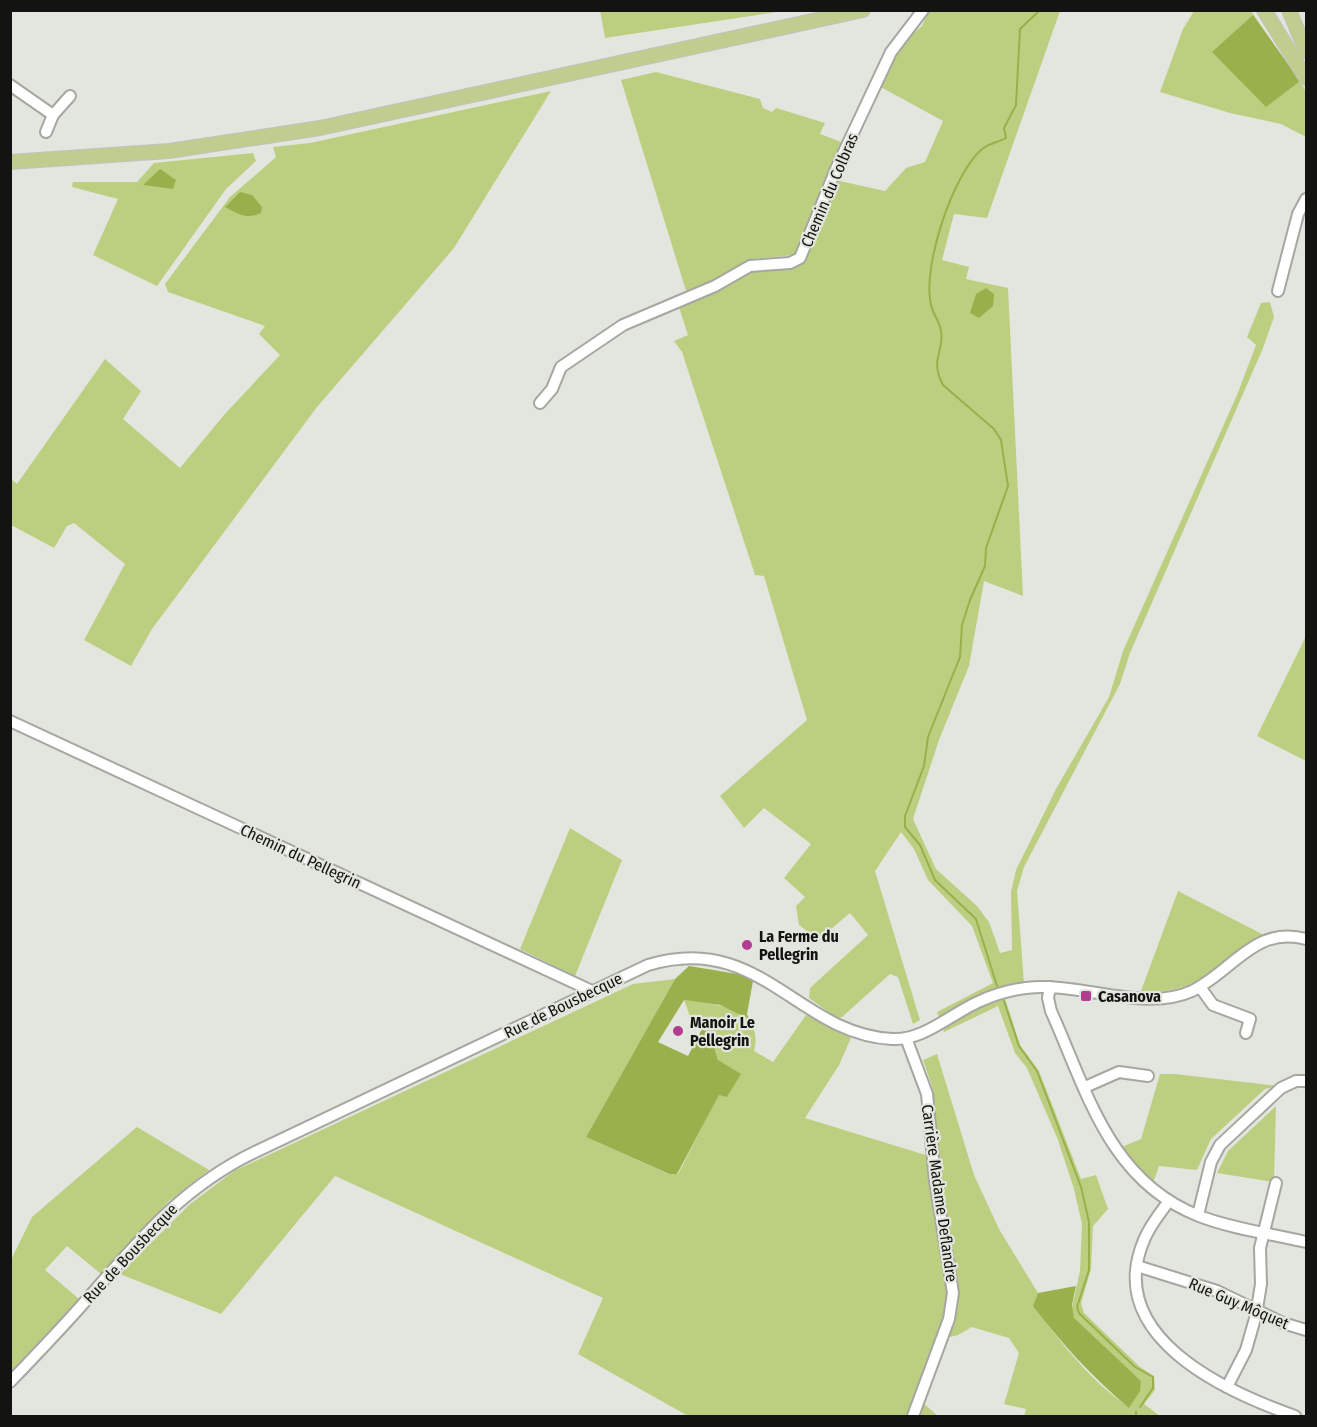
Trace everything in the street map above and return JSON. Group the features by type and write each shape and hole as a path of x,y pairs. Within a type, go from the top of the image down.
{"main road":[{"path":"10,162 169,151 321,128 863,10"},
{"path":"1264,10 1306,78"},
{"path":"1289,10 1306,51"}],"street":[{"name":"Chemin du Colbras","path":"540,403 552,389 561,367 623,325 715,286 750,266 790,263 800,258 836,169 891,52 923,10"},
{"path":"10,85 53,115"},
{"path":"46,132 53,115 70,96"},
{"path":"1278,291 1298,214 1306,199"},
{"name":"Chemin du Pellegrin","path":"10,721 592,991"},
{"path":"906,1038 992,996 1019,989 1050,987 1159,998 1178,996 1200,987 1266,939 1285,935 1306,939"},
{"name":"Rue de Bousbecque","path":"10,1382 151,1226 212,1175 255,1152 655,963 681,958 712,959 744,968 847,1028 889,1039 906,1038"},
{"path":"1050,987 1048,998 1051,1011 1106,1134 1121,1158 1137,1176 1169,1201 1198,1215 1306,1242"},
{"path":"1200,987 1213,1005 1250,1018 1246,1033"},
{"name":"Carrière Madame Deflandre","path":"906,1038 927,1094 934,1173 953,1293 949,1319 913,1416"},
{"path":"1085,1087 1119,1072 1148,1076"},
{"path":"1198,1215 1211,1162 1220,1145 1281,1088 1292,1082 1306,1081"},
{"path":"1227,1387 1248,1344 1258,1310 1261,1284 1260,1254 1276,1183"},
{"path":"1169,1201 1145,1236 1137,1266 1139,1297 1154,1330 1187,1363 1227,1387 1295,1416"},
{"name":"Rue Guy Môquet","path":"1137,1266 1217,1291 1306,1330"}],"shaded area":[{"path":"600,10 784,10 784,11 605,38"},
{"path":"929,11 1060,11 987,218 954,214 942,260 969,267 966,279 1008,288 1023,596 984,581 969,666 939,740 913,819 936,869 977,906 989,922 1000,953 1012,950 1011,892 1016,870 1056,789 1109,697 1123,651 1237,395 1256,345 1247,337 1261,303 1270,302 1274,317 1263,348 1130,653 1120,684 1024,867 1017,891 1024,983 1002,989 1020,1045 1039,1071 1081,1179 1096,1175 1108,1209 1093,1226 1091,1269 1081,1303 1084,1313 1140,1367 1154,1376 1155,1390 1144,1404 1160,1416 1024,1416 1026,1409 1004,1404 1019,1353 1009,1338 972,1327 958,1335 946,1338 922,1402 938,1416 688,1416 578,1354 603,1298 335,1176 221,1314 120,1274 189,1205 234,1171 633,984 675,979 586,1137 668,1174 678,1174 719,1094 718,1060 710,1033 691,1019 684,1000 723,1007 745,1017 752,1025 755,1037 754,1051 773,1062 806,1015 851,1038 839,1065 805,1118 929,1156 929,1090 933,1089 923,1060 937,1054 974,1175 999,1229 1038,1293 1034,1306 1089,1374 1129,1407 1141,1381 1078,1325 1071,1312 1080,1271 1082,1224 1074,1189 1058,1140 1027,1068 1015,1053 998,1006 944,1032 937,1012 993,983 972,926 928,880 914,849 901,832 875,871 920,1020 913,1024 898,977 890,974 842,1017 837,1018 809,998 810,988 868,935 850,913 818,940 799,925 796,906 805,897 784,878 811,844 764,808 744,828 720,796 807,720 764,576 755,575 682,352 674,341 688,335 678,304 749,271 794,264 805,260 835,180 885,191 906,168 925,162 943,121 879,86 904,42 922,26"},
{"path":"1194,11 1251,11 1306,91 1306,137 1281,124 1230,113 1160,92 1183,29"},
{"path":"1253,15 1300,81 1266,107 1212,52"},
{"path":"656,72 760,99 763,108 772,112 776,108 825,123 820,134 844,143 803,246 795,255 752,259 687,294 621,80"},
{"path":"551,91 454,248 317,407 152,629 131,666 84,640 125,564 74,523 67,526 54,548 11,525 10,478 17,484 105,359 141,391 123,419 180,468 224,415 280,355 259,334 265,326 168,292 165,284 230,197 276,157 273,147 310,143"},
{"path":"253,153 256,161 226,189 157,286 93,255 118,199 72,187 73,182 137,182 154,163"},
{"path":"160,169 176,180 173,189 143,185"},
{"path":"240,192 252,195 262,207 261,213 247,216 225,207"},
{"path":"986,288 994,294 993,306 979,318 970,313 976,294"},
{"path":"1306,636 1306,761 1257,736"},
{"path":"570,828 622,860 575,976 520,949"},
{"path":"1178,891 1264,935 1221,967 1192,984 1160,992 1141,991"},
{"path":"689,966 750,976 753,981 747,1014 749,1019 720,1005 684,1000 658,1042 688,1056 702,1029 710,1033 718,1060 741,1074 727,1097 719,1095 677,1174 669,1174 586,1137 675,979"},
{"path":"1160,1074 1278,1086 1265,1089 1211,1139 1197,1170 1159,1166 1153,1183 1119,1148 1141,1139"},
{"path":"1276,1106 1274,1182 1217,1173 1228,1151"},
{"path":"137,1127 209,1170 169,1201 101,1274 67,1246 45,1270 79,1299 11,1371 11,1260 32,1217"},
{"path":"1076,1286 1072,1305 1074,1318 1141,1381 1140,1391 1129,1408 1078,1360 1033,1306 1038,1293"}],"waterway":[{"path":"997,986 976,919 935,880 920,845 905,827 905,816 924,766 928,737 960,657 962,625 985,566 986,548 1008,486 1001,440 994,429 943,385 939,376 937,362 942,338 931,305 929,289 931,269 942,223 960,180 981,150 1006,138 1004,128 1016,105 1020,29 1040,10"},
{"path":"1004,1001 1019,1046 1037,1071 1081,1187 1089,1222 1089,1270 1077,1307 1079,1313 1135,1367 1153,1377 1153,1388 1140,1407"}],"place":[{"name":"La Ferme du Pellegrin","path":"747,945"},
{"name":"Casanova","path":"1086,996"},
{"name":"Manoir Le Pellegrin","path":"678,1031"}]}
